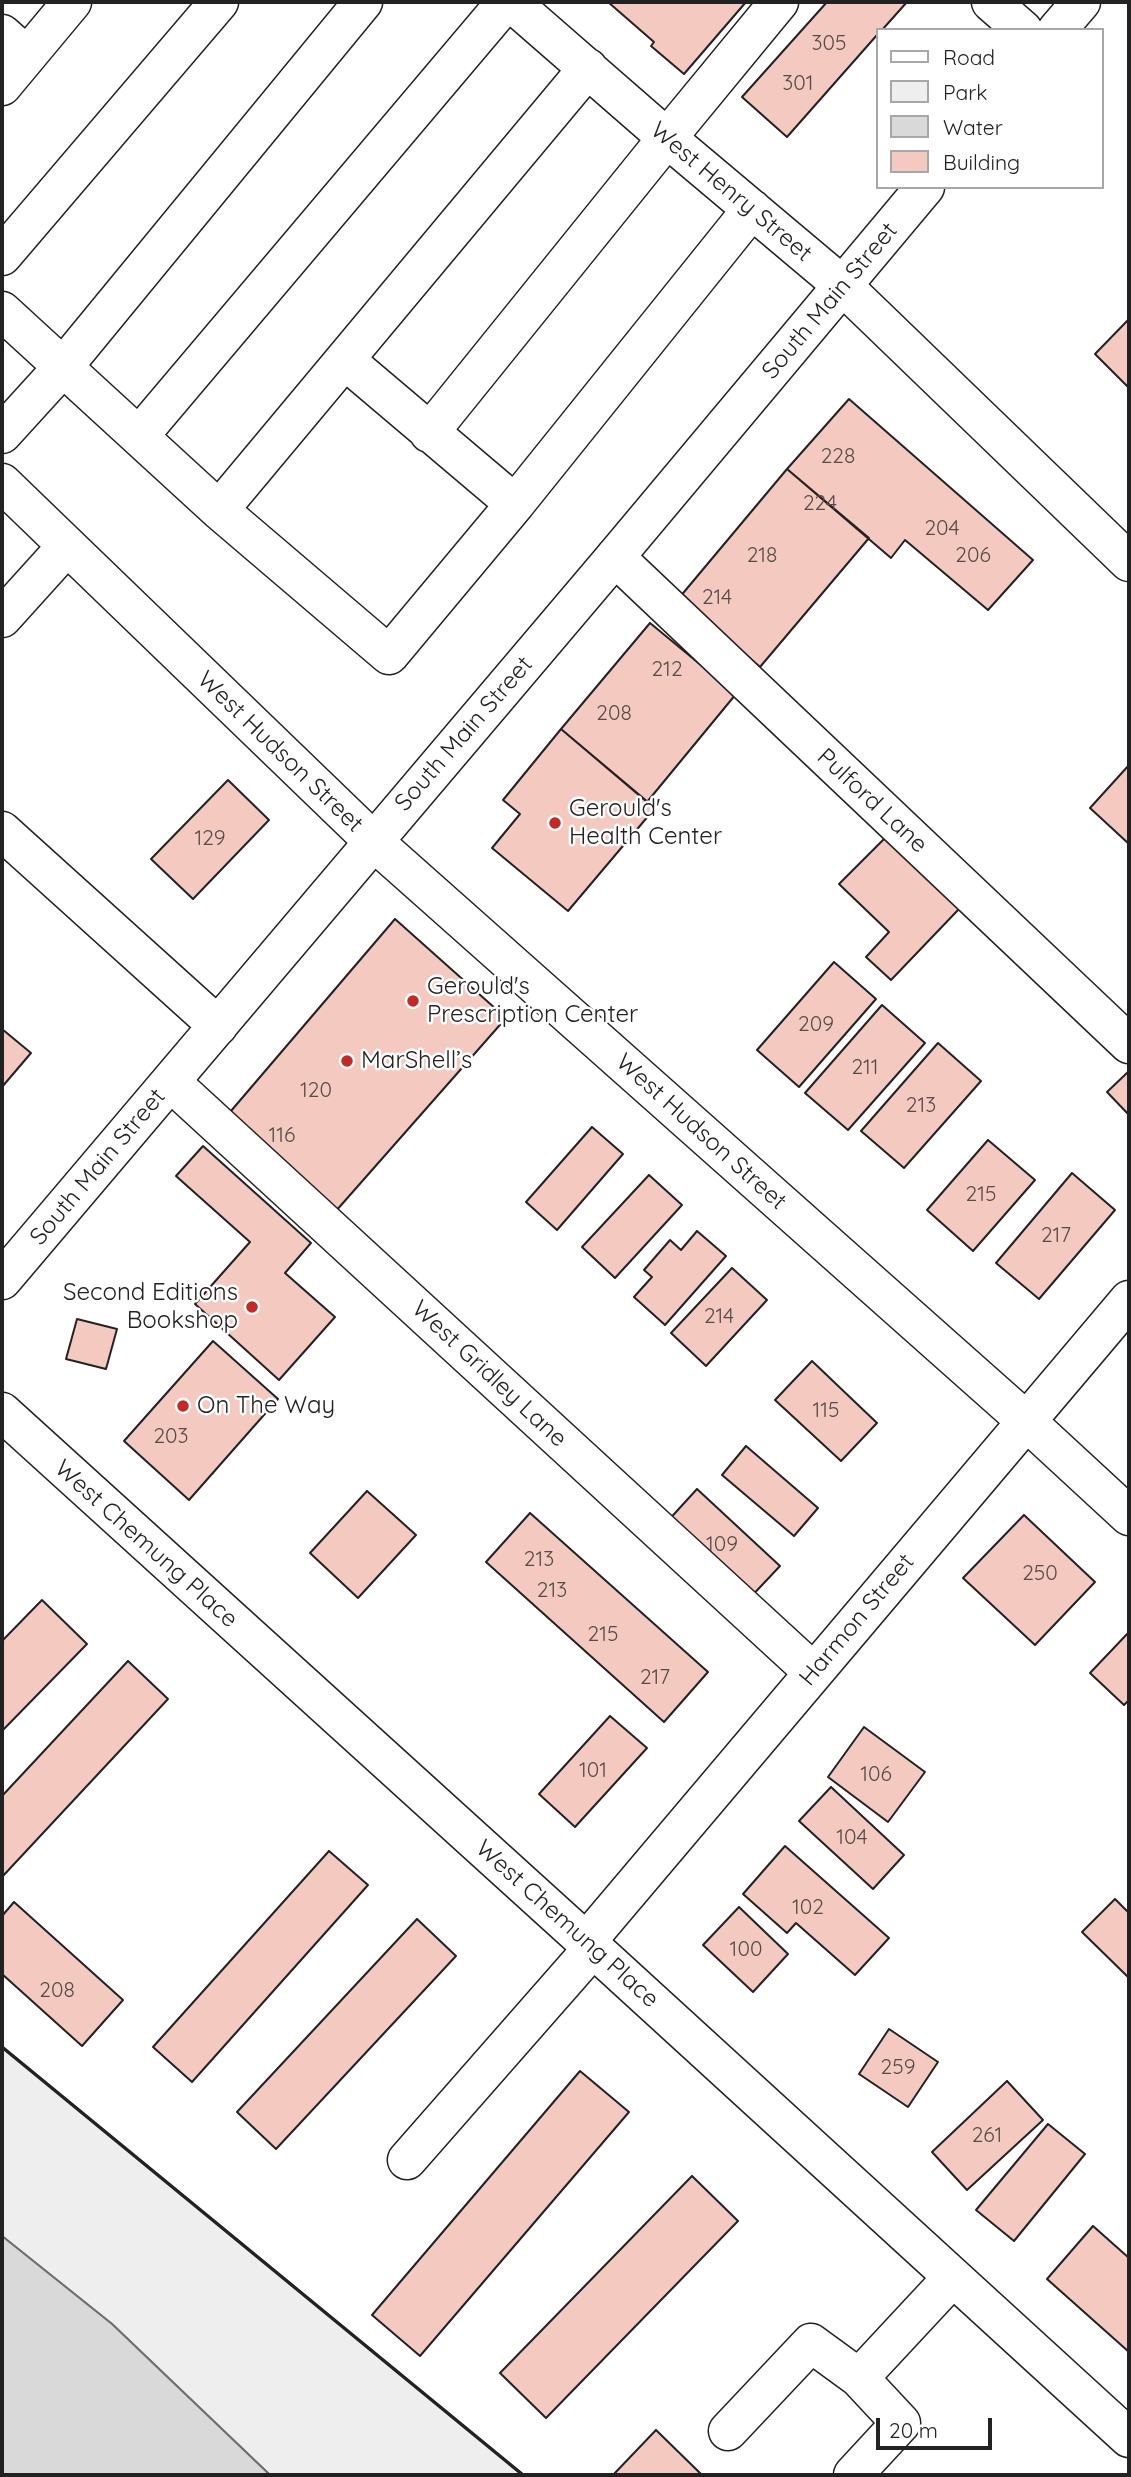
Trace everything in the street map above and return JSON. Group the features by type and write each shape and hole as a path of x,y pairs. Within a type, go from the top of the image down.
{"street":[{"path":"2,86 14,45 72,2"},
{"path":"2,256 219,2"},
{"path":"2,433 63,367 363,2"},
{"path":"139,436 509,2"},
{"name":"West Henry Street","path":"509,2 843,286 1129,562"},
{"path":"429,433 779,2"},
{"path":"991,2 1021,28"},
{"path":"1059,28 1080,2"},
{"path":"219,510 588,68"},
{"name":"South Main Street","path":"2,1280 923,189"},
{"path":"2,312 219,510 389,655 515,505 752,209"},
{"path":"345,360 515,505"},
{"name":"West Hudson Street","path":"2,484 373,841 1025,1420 1129,1516"},
{"path":"2,618 67,547"},
{"name":"Pulford Lane","path":"615,557 1129,1044"},
{"path":"2,831 218,1026"},
{"name":"West Gridley Lane","path":"178,1073 174,1085 813,1672"},
{"name":"Harmon Street","path":"407,2160 590,1945 813,1672 1129,1300"},
{"name":"West Chemung Place","path":"2,1412 1129,2438"},
{"path":"859,2378 953,2277"},
{"path":"728,2431 811,2343 859,2378 901,2423 853,2475"}],"green space":[{"path":"2,2047 523,2475 270,2475 112,2324 2,2236"}],"water":[{"path":"2,2236 112,2324 270,2475 2,2475"}],"building":[{"path":"608,2 746,2 684,74 651,46 654,42"},
{"path":"827,2 907,2 884,28 876,28 876,36 787,137 742,97"},
{"path":"1129,319 1129,388 1095,354"},
{"path":"849,399 1033,560 988,610 905,540 891,558 787,469"},
{"path":"787,469 869,538 760,667 679,598"},
{"path":"650,623 736,694 647,802 561,729"},
{"path":"561,729 655,808 568,911 492,848 520,814 503,800"},
{"path":"1129,765 1129,844 1090,808"},
{"path":"228,780 269,820 193,899 151,859"},
{"path":"885,838 959,909 891,980 866,957 889,932 839,884"},
{"path":"395,919 506,1018 328,1220 219,1125"},
{"path":"834,962 876,999 799,1087 757,1050"},
{"path":"882,1005 925,1043 848,1130 805,1093"},
{"path":"2,1029 31,1053 2,1087"},
{"path":"938,1043 981,1081 904,1168 861,1131"},
{"path":"1129,1071 1129,1115 1107,1092"},
{"path":"592,1127 623,1154 557,1230 526,1202"},
{"path":"988,1140 1035,1180 973,1251 927,1210"},
{"path":"203,1146 311,1243 285,1273 335,1317 279,1380 195,1304 250,1242 176,1176"},
{"path":"1072,1173 1115,1210 1039,1299 996,1263"},
{"path":"649,1175 682,1205 615,1278 582,1247"},
{"path":"697,1231 726,1256 665,1325 634,1297 652,1277 644,1270 670,1240 681,1250"},
{"path":"732,1268 767,1300 706,1366 671,1333"},
{"path":"77,1319 117,1329 106,1369 66,1359"},
{"path":"213,1341 278,1399 189,1500 124,1441"},
{"path":"812,1361 877,1423 841,1461 775,1400"},
{"path":"746,1446 818,1508 794,1536 722,1475"},
{"path":"697,1489 780,1566 747,1601 665,1524"},
{"path":"367,1491 416,1535 358,1598 310,1553"},
{"path":"530,1513 708,1672 664,1722 486,1562"},
{"path":"1024,1515 1095,1582 1035,1645 963,1578"},
{"path":"42,1600 87,1644 2,1731 2,1641"},
{"path":"1129,1632 1129,1700 1124,1705 1090,1673"},
{"path":"128,1661 168,1699 2,1877 2,1796"},
{"path":"610,1716 647,1748 575,1827 539,1794"},
{"path":"864,1727 925,1772 888,1822 828,1777"},
{"path":"831,1787 904,1855 873,1889 799,1821"},
{"path":"785,1846 889,1938 855,1975 796,1923 787,1933 743,1894"},
{"path":"329,1851 368,1885 192,2082 153,2047"},
{"path":"1115,1899 1129,1913 1129,1978 1082,1932"},
{"path":"14,1902 123,2000 82,2046 2,1974 2,1916"},
{"path":"739,1907 788,1954 753,1992 703,1945"},
{"path":"417,1919 456,1956 276,2149 237,2112"},
{"path":"889,2029 938,2062 908,2107 859,2074"},
{"path":"580,2071 629,2112 420,2356 372,2315"},
{"path":"1007,2081 1043,2120 967,2190 932,2152"},
{"path":"1048,2124 1085,2154 1014,2241 976,2210"},
{"path":"692,2176 738,2221 546,2418 500,2373"},
{"path":"1093,2226 1129,2258 1129,2352 1047,2279"},
{"path":"656,2430 702,2475 613,2475"}],"wall":[{"path":"2,2047 523,2475"}],"place":[{"name":"Gerould's Health Center","path":"555,823"},
{"name":"Gerould's Prescription Center","path":"413,1001"},
{"name":"MarShell’s","path":"347,1061"},
{"name":"Second Editions Bookshop","path":"252,1307"},
{"name":"On The Way","path":"183,1406"}]}
